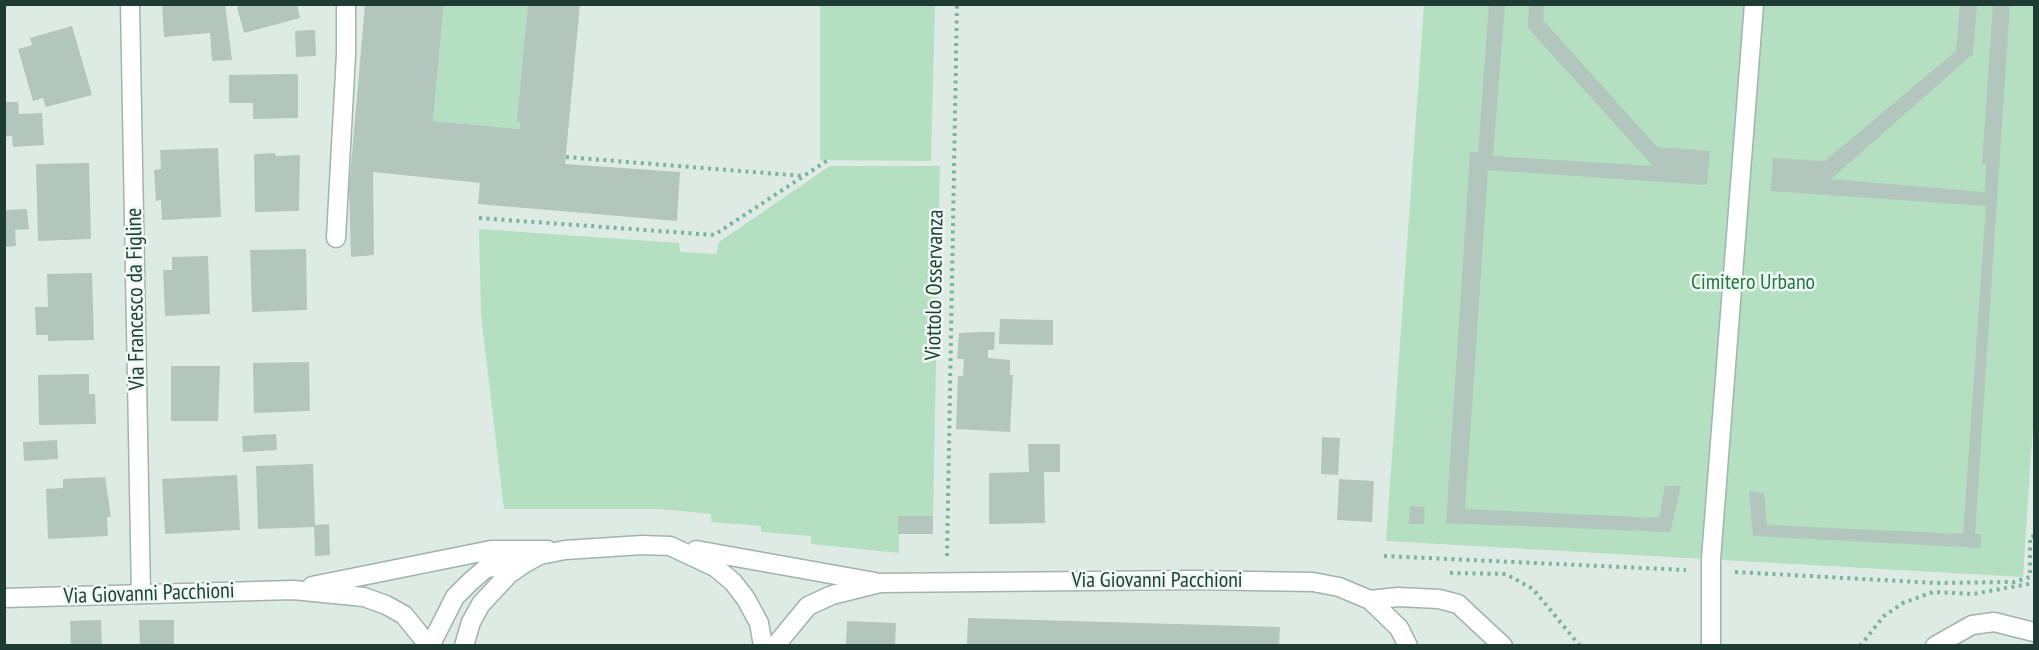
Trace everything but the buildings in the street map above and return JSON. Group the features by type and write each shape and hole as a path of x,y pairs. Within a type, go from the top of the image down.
{"street":[{"name":"Via Francesco da Figline","path":"130,4 141,594"},
{"path":"336,238 346,54 346,4"},
{"path":"1711,645 1711,559 1754,4"},
{"name":"Via Giovanni Pacchioni","path":"293,590 491,550 670,546 880,583 1181,580 1312,582 1339,587 1370,600 1399,628 1408,645"},
{"path":"670,546 715,567 733,582 759,623 763,645"},
{"path":"464,645 471,622 481,604 509,574 540,555 565,550"},
{"path":"430,645 455,597 486,567 525,563"},
{"name":"Via Giovanni Pacchioni","path":"775,645 808,606 832,595 880,583"},
{"name":"Via Giovanni Pacchioni","path":"4,598 293,590 364,597 404,615 430,645"},
{"path":"1370,600 1398,597 1438,599 1458,604 1503,645"},
{"path":"1935,645 1972,625 1994,622 2034,632"}],"path":[{"name":"Viottolo Osservanza","path":"947,567 957,4"},
{"path":"566,157 804,176"},
{"path":"479,218 714,235 828,160"},
{"path":"1860,645 1884,616 1903,603 1933,592 1973,594 2034,582"}],"green space":[{"path":"444,5 528,5 520,129 433,121"},
{"path":"820,5 935,5 931,161 820,160"},
{"name":"Cimitero Urbano","path":"1424,5 2034,5 2034,410 2023,577 1386,541"},
{"path":"830,166 940,166 933,516 899,516 899,553 811,544 811,536 761,532 761,526 711,522 711,514 660,509 504,509 481,315 479,229 679,243 680,252 716,254 719,242"}]}
